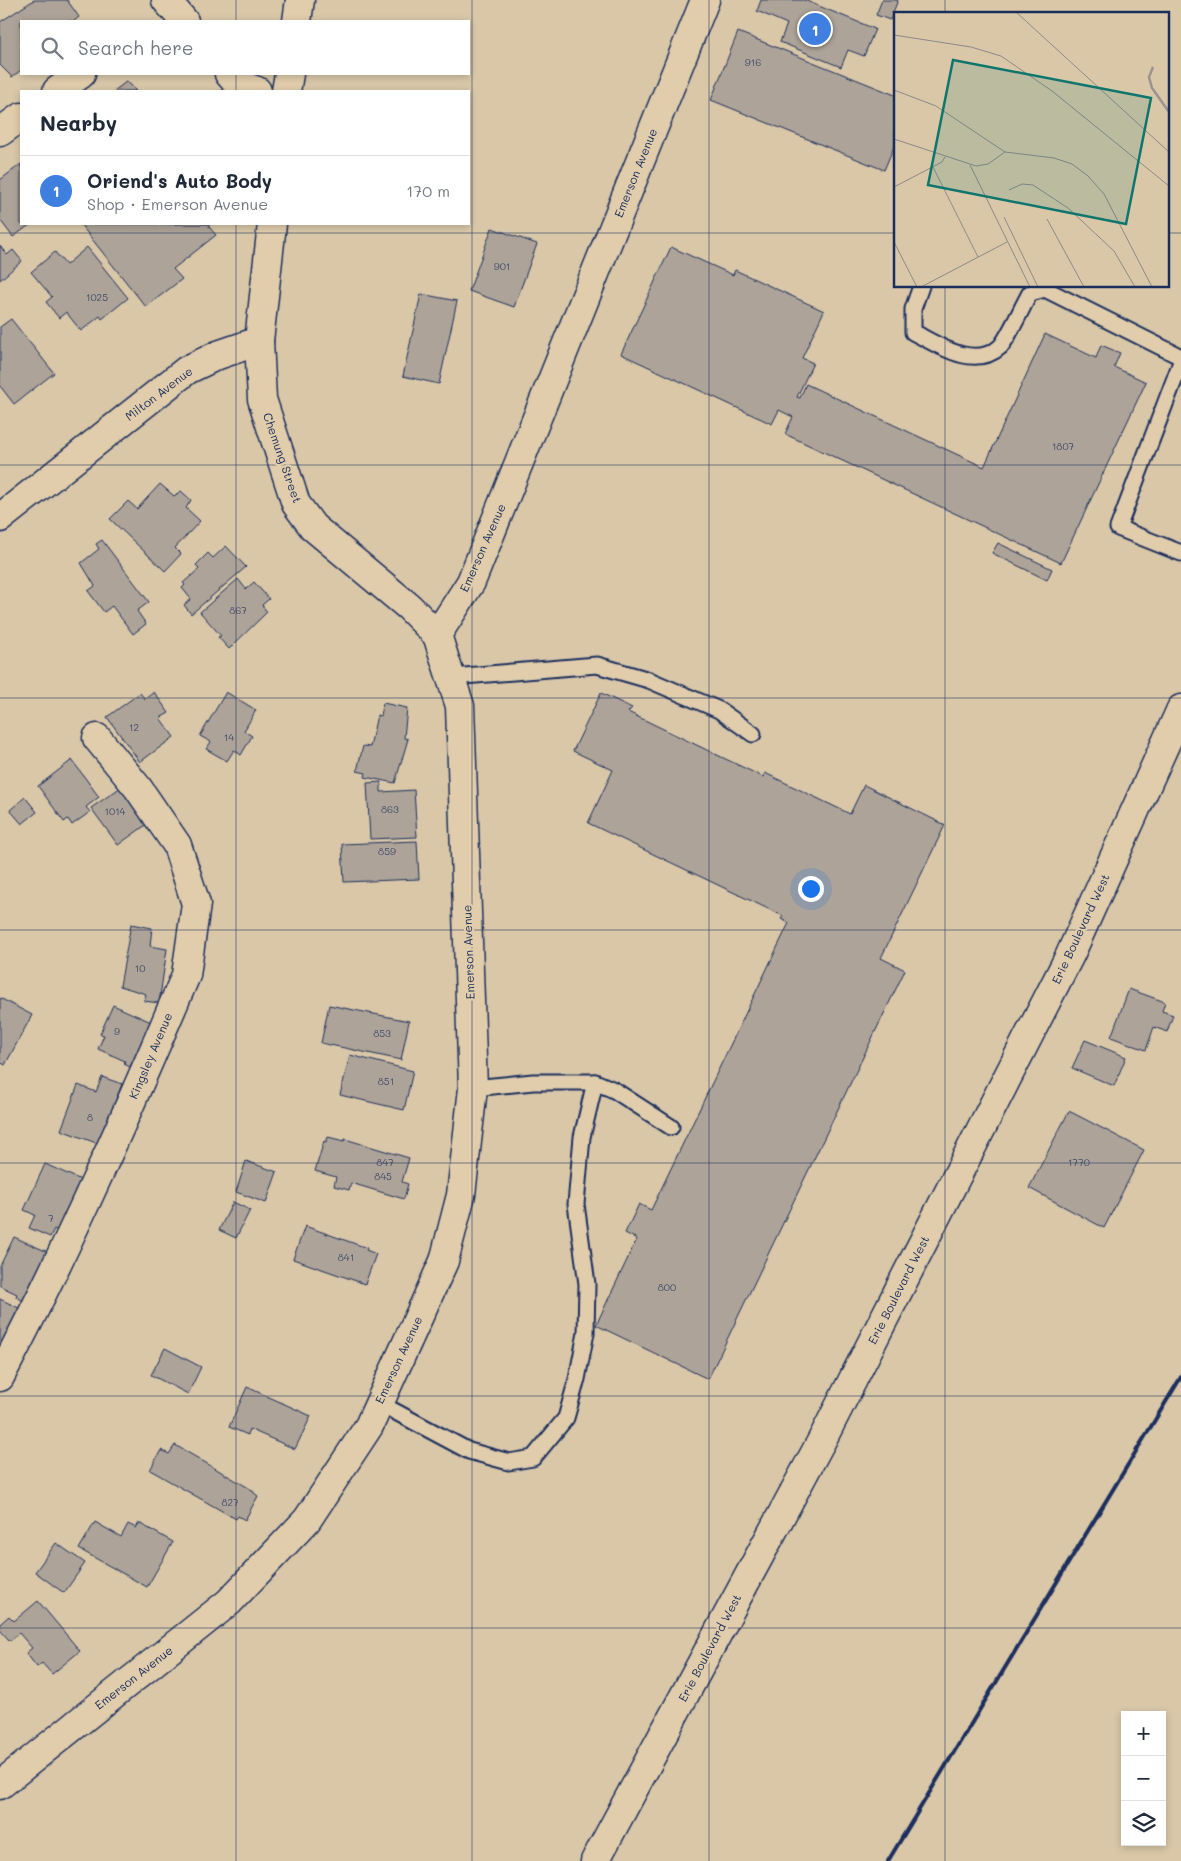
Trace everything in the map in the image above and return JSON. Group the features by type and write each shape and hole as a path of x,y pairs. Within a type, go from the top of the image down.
{"street":[{"path":"297,20 300,0"},
{"name":"Emerson Avenue","path":"0,1785 229,1602 307,1520 369,1426 444,1261 460,1195 472,1088 460,706 452,676 437,635 470,582 705,0"},
{"path":"58,90 80,75"},
{"path":"230,75 238,84 254,90"},
{"path":"286,90 289,75"},
{"path":"0,132 20,118"},
{"path":"259,341 272,225"},
{"name":"Chemung Street","path":"259,341 262,399 296,504 313,527 409,607 437,635"},
{"name":"Milton Avenue","path":"0,518 187,370 259,341"},
{"name":"Erie Boulevard West","path":"595,1861 824,1438 1066,964 1181,709"},
{"name":"Kingsley Avenue","path":"0,1377 37,1306 104,1166 186,975 191,951 196,904 177,845 138,788 97,738"}],"lane":[{"path":"920,288 913,309 913,332 957,354 984,356 1000,347 1030,293 1045,289 1181,357"},
{"path":"1181,362 1118,528 1181,553"},
{"path":"452,676 597,665 648,680 719,710 753,734"},
{"path":"472,1088 533,1082 595,1082 614,1090 671,1127"},
{"path":"379,1403 468,1451 510,1462 533,1458 566,1418 577,1379 586,1333 587,1284 576,1204 582,1137 595,1082"}],"building":[{"path":"34,0 67,0 79,17 75,20 20,20 20,71 12,77 0,65 0,22"},
{"path":"761,0 804,0 875,29 864,56 848,50 841,67 780,42 787,24 757,11"},
{"path":"882,0 898,0 890,20 876,15"},
{"path":"738,32 894,95 894,146 884,170 711,100"},
{"path":"127,81 135,90 115,90"},
{"path":"20,165 20,225 30,225 13,237 0,220 0,180"},
{"path":"81,225 209,225 216,235 173,269 182,279 146,307"},
{"path":"492,228 537,244 514,307 469,291"},
{"path":"0,246 7,255 13,250 22,261 0,280"},
{"path":"87,247 128,298 102,319 100,316 81,331 66,312 59,318 46,302 52,297 31,272 55,252 66,265"},
{"path":"671,247 733,275 735,270 824,311 802,358 813,363 797,397 800,398 806,384 984,467 1045,334 1096,358 1101,345 1120,353 1114,367 1146,382 1061,563 785,434 793,417 779,410 772,424 621,354"},
{"path":"421,294 457,301 439,384 403,376"},
{"path":"11,319 54,373 14,404 0,386 0,327"},
{"path":"160,484 174,496 181,491 191,500 186,508 200,521 175,548 181,554 165,571 110,519 128,501 137,509"},
{"path":"102,540 149,602 137,611 146,624 133,634 112,606 104,612 88,591 95,586 81,563 99,549 96,544"},
{"path":"998,543 1052,569 1047,580 992,553"},
{"path":"226,546 246,567 191,614 184,605 191,599 182,588 185,585 183,583 199,569 196,565 208,553 213,558"},
{"path":"238,579 246,589 254,582 269,599 262,605 267,612 229,649 218,637 221,636 200,612"},
{"path":"154,692 169,713 160,718 174,737 140,762 107,717 140,693 145,699"},
{"path":"226,692 256,710 244,731 252,736 241,755 234,750 227,761 206,749 211,742 200,736"},
{"path":"601,693 632,708 628,712 763,777 765,773 850,814 864,785 945,825 881,958 905,970 708,1379 596,1325 637,1239 625,1233 639,1204 651,1210 789,923 781,919 783,916 588,823 613,770 573,751"},
{"path":"383,703 407,708 404,738 408,739 395,783 365,777 366,773 357,771 363,746 370,747 377,715 381,716"},
{"path":"72,760 99,797 86,807 90,812 72,825 68,819 64,822 38,786"},
{"path":"381,782 381,792 414,790 417,837 370,839 367,783"},
{"path":"124,785 150,822 118,845 91,808"},
{"path":"25,797 37,812 22,824 10,810"},
{"path":"417,841 419,879 344,882 342,844"},
{"path":"131,924 152,928 150,946 167,949 159,1003 144,1001 146,994 120,986"},
{"path":"1129,989 1165,1002 1162,1011 1173,1015 1167,1032 1154,1027 1146,1050 1111,1037"},
{"path":"0,998 32,1015 5,1065 0,1062"},
{"path":"113,1005 151,1022 130,1067 124,1064 125,1061 98,1049 104,1035 100,1034"},
{"path":"329,1005 409,1021 401,1060 321,1043"},
{"path":"1085,1040 1126,1057 1114,1086 1072,1068"},
{"path":"350,1055 413,1071 404,1110 340,1095"},
{"path":"102,1077 122,1084 99,1144 61,1130 78,1085 96,1092"},
{"path":"1069,1111 1144,1150 1104,1228 1029,1188"},
{"path":"328,1137 344,1141 345,1139 409,1158 402,1182 408,1184 404,1199 351,1183 349,1190 334,1186 336,1177 315,1171 324,1141 326,1142"},
{"path":"246,1161 277,1172 266,1203 236,1192"},
{"path":"45,1164 81,1180 58,1231 54,1229 50,1237 29,1228 35,1215 24,1210"},
{"path":"233,1202 250,1210 236,1238 219,1230"},
{"path":"305,1226 367,1248 366,1250 376,1254 365,1284 293,1259"},
{"path":"14,1237 50,1253 26,1302 16,1297 17,1294 0,1286 0,1266"},
{"path":"0,1299 23,1310 0,1353"},
{"path":"165,1348 201,1367 188,1394 151,1375"},
{"path":"247,1387 311,1416 295,1449 249,1429 248,1435 229,1427"},
{"path":"175,1445 254,1491 258,1496 245,1520 238,1516 236,1519 150,1470 161,1450 169,1454"},
{"path":"95,1522 121,1537 128,1524 136,1528 139,1523 173,1542 147,1587 79,1549"},
{"path":"56,1543 85,1563 64,1593 35,1572"},
{"path":"38,1601 80,1651 52,1674 42,1663 37,1667 26,1653 32,1648 19,1633 10,1641 0,1630 0,1624 9,1616 14,1621"}],"railway":[{"path":"888,1861 1181,1377"}],"place":[{"name":"Oriend's Auto Body","path":"815,29"}]}
